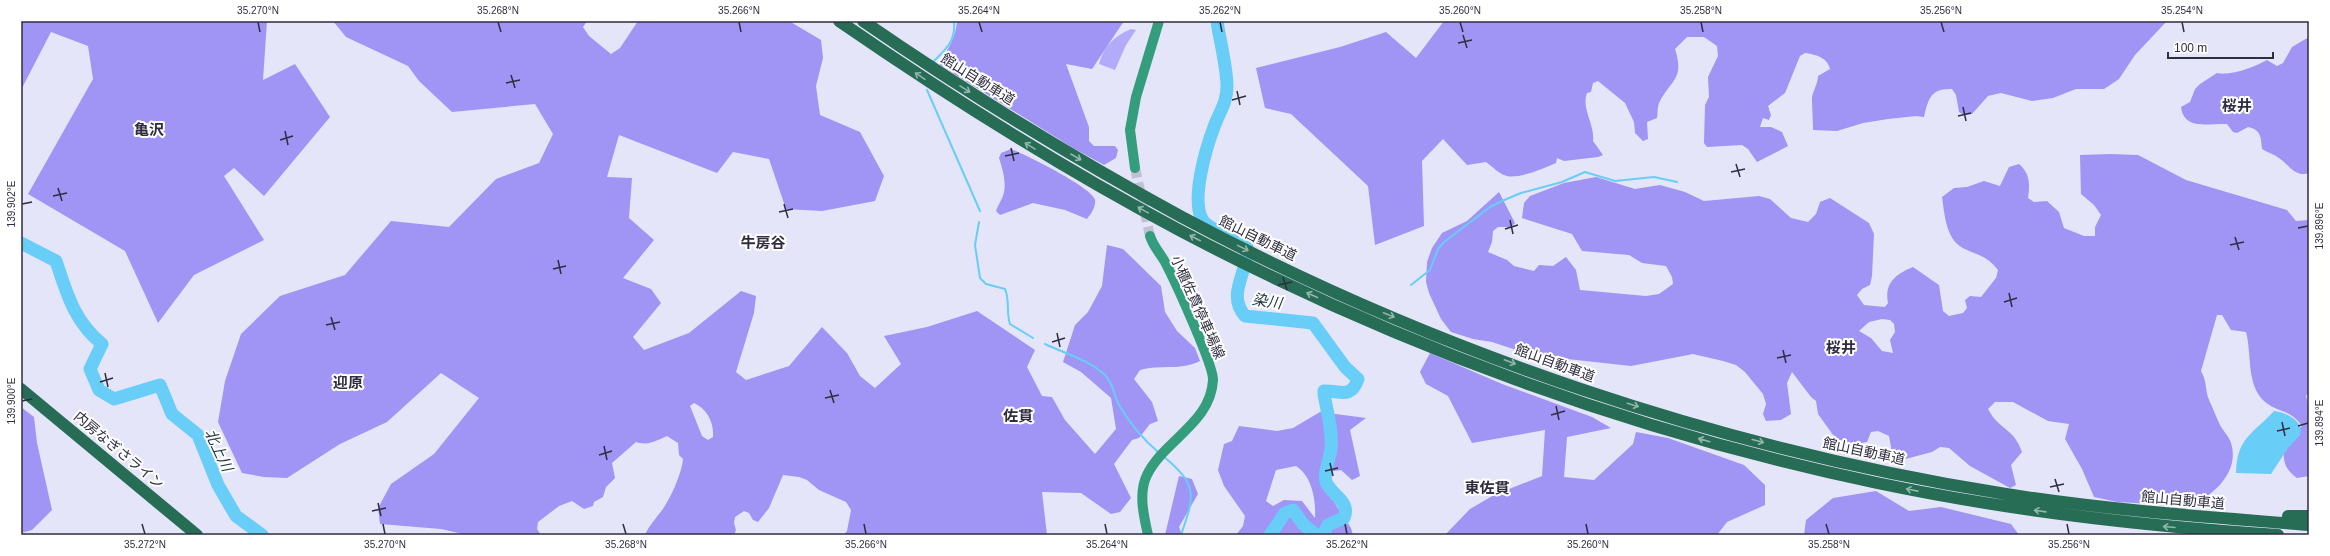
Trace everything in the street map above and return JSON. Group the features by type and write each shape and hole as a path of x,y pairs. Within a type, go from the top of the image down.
{"highway":[{"name":"館山自動車道","path":"839,21 984,118 1177,229 1348,311 1451,354 1571,399 1741,451 1875,483 1999,505 2105,521 2271,535"},
{"name":"館山自動車道","path":"863,21 934,70 1007,116 1184,217 1353,300 1455,342 1607,397 1683,420 1802,452 1876,469 2008,494 2184,515 2309,525"},
{"name":"内房なぎさライン","path":"21,390 197,535"},
{"path":"2184,515 2309,516"}],"main road":[{"path":"1134,168 1130,130 1134,110 1159,21"},
{"name":"小櫃佐貫停車場線","path":"1148,535 1143,510 1143,494 1146,476 1164,452 1202,413 1210,400 1214,379 1207,357 1165,262 1150,236"}],"shaded area":[{"path":"21,21 267,21 263,80 295,64 330,117 264,196 234,168 224,176 264,240 194,275 158,323 125,251 28,194 93,79 88,46 51,32 21,90"},
{"path":"333,21 587,21 583,27 589,36 611,54 620,48 638,21 789,21 821,40 823,58 816,86 820,115 860,132 884,176 875,201 822,211 786,209 769,159 733,152 717,173 619,135 607,177 632,178 629,218 654,240 623,278 651,289 661,303 633,337 644,350 689,333 741,291 756,296 754,313 736,372 746,380 789,366 822,327 847,353 860,376 875,388 901,364 884,336 927,327 977,311 1035,350 1027,367 1042,396 1052,397 1065,420 1095,454 1116,429 1111,398 1081,372 1063,362 1075,325 1088,312 1102,286 1107,245 1123,249 1161,286 1165,312 1177,331 1195,348 1200,361 1185,366 1156,367 1140,370 1134,379 1152,402 1158,421 1150,424 1139,438 1132,440 1114,464 1131,498 1120,512 1111,514 1081,493 1042,492 1047,535 844,535 847,531 851,510 846,502 819,490 807,480 799,477 783,475 769,508 758,522 753,520 749,513 744,511 735,517 734,523 736,530 734,535 645,535 671,495 678,480 682,465 683,459 679,455 678,443 667,436 648,443 636,442 612,463 615,478 606,487 603,497 594,502 593,506 584,509 572,501 559,506 538,522 537,529 541,535 467,535 441,529 380,524 378,508 391,484 434,454 479,398 441,373 387,422 340,444 287,478 264,477 242,473 218,422 225,381 241,334 280,296 345,275 391,221 449,227 496,179 539,163 553,134 535,104 452,112 419,81 408,66 346,37","holes":["694,403 706,412 711,421 713,437 708,440 702,436 690,406"]},
{"path":"957,21 1124,21 1092,69 1066,64 1089,127 1089,141 1094,146 1115,146 1118,150 1116,158 1104,165 1073,148 940,65 953,39"},
{"path":"1444,21 2167,21 2135,55 2119,79 2104,89 2076,89 2053,98 2032,101 2001,93 1988,96 1972,114 1964,115 1959,112 1956,95 1952,89 1945,89 1939,90 1929,100 1924,117 1916,116 1863,123 1837,131 1813,130 1812,98 1818,76 1830,69 1829,65 1824,59 1813,54 1805,53 1800,56 1785,93 1768,106 1771,115 1769,120 1763,118 1760,127 1771,127 1782,132 1788,146 1757,162 1748,149 1742,145 1707,147 1704,143 1705,105 1709,97 1708,77 1718,56 1717,46 1704,37 1687,37 1675,49 1678,59 1677,74 1659,103 1657,118 1647,122 1648,139 1643,141 1635,133 1634,122 1625,103 1598,81 1593,83 1591,92 1587,93 1586,105 1592,129 1593,141 1603,155 1598,157 1564,161 1557,158 1556,163 1525,175 1512,177 1504,175 1486,162 1467,165 1443,139 1422,161 1424,226 1375,245 1368,186 1291,114 1265,108 1256,68 1340,47 1386,32 1416,58"},
{"path":"1131,29 1136,30 1126,45 1115,70 1099,64 1110,42"},
{"path":"2309,37 2309,173 2300,174 2292,170 2277,157 2262,149 2260,135 2252,128 2248,127 2237,133 2233,132 2227,124 2206,125 2192,123 2183,115 2181,107 2190,102 2195,89 2217,73 2223,74 2236,72 2267,60 2277,66 2283,63 2292,47"},
{"path":"1011,149 1071,180 1091,195 1095,200 1095,205 1092,213 1087,219 1065,210 1033,203 1000,215 996,211 1003,196 1005,182 999,158 1001,153"},
{"path":"2080,155 2138,155 2186,180 2287,210 2296,221 2309,220 2309,393 2306,396 2309,406 2309,476 2297,478 2286,467 2284,458 2284,443 2302,426 2288,413 2269,405 2258,394 2254,386 2250,368 2246,332 2231,330 2222,315 2217,315 2201,371 2209,400 2220,425 2231,443 2233,454 2232,464 2223,481 2216,489 2208,496 2190,506 2117,502 2094,497 2082,469 2065,439 2069,424 2048,421 2013,402 1995,402 1988,409 1992,416 2015,438 2022,452 2011,465 2016,485 2010,488 1970,466 1949,448 1940,447 1932,452 1898,461 1893,458 1889,436 1878,431 1871,432 1867,442 1856,444 1836,439 1818,414 1816,401 1811,397 1792,372 1787,383 1791,414 1781,420 1766,421 1763,414 1766,404 1763,394 1745,372 1736,365 1723,361 1693,354 1631,366 1531,355 1492,342 1473,339 1451,332 1441,319 1429,293 1426,282 1427,262 1432,248 1442,233 1467,221 1499,192 1515,223 1511,227 1498,227 1493,231 1492,242 1488,252 1507,260 1514,266 1534,271 1539,265 1553,266 1566,257 1576,270 1580,290 1646,296 1659,294 1673,284 1672,277 1666,266 1642,263 1629,255 1582,251 1572,234 1522,218 1524,203 1530,196 1564,183 1596,177 1635,189 1660,185 1685,192 1704,201 1759,196 1770,199 1791,218 1808,222 1816,214 1820,202 1830,198 1869,223 1874,234 1872,276 1870,285 1862,289 1857,295 1864,305 1885,307 1888,303 1888,290 1893,280 1901,273 1913,267 1939,285 1943,311 1949,316 1963,313 1967,308 1965,300 1970,296 1981,297 1996,278 1998,270 1988,260 1960,246 1955,241 1948,228 1942,197 1954,188 1967,187 1984,181 2000,186 2009,167 2019,164 2027,175 2029,188 2028,198 2034,202 2047,201 2059,212 2064,228 2084,236 2095,236 2095,227 2101,215 2094,205 2081,194","holes":["1882,319 1890,320 1894,324 1895,332 1890,340 1893,353 1882,351 1871,338 1859,331 1869,322"]},
{"path":"1430,353 1502,384 1592,417 1611,428 1567,437 1564,477 1594,480 1633,444 1636,432 1668,438 1744,465 1765,485 1765,505 1727,522 1717,535 1445,535 1470,509 1494,495 1542,476 1545,430 1472,443 1448,396 1426,384 1420,372"},
{"path":"21,407 34,417 37,443 52,510 32,530 21,533"},
{"path":"1320,412 1366,418 1350,430 1360,476 1352,480 1341,470 1320,473 1321,482 1351,528 1353,535 1236,535 1243,526 1245,516 1224,486 1218,470 1224,444 1232,441 1239,426 1277,431 1293,428","holes":["1296,466 1306,476 1312,489 1315,504 1315,518 1302,501 1284,500 1273,506 1266,501 1276,470"]},
{"path":"1179,476 1192,479 1198,494 1179,527 1182,535 1165,535"},
{"path":"1876,491 1909,511 1941,507 2011,524 2019,535 1804,535 1806,520 1833,498"}],"water":[{"path":"2274,411 2283,413 2293,418 2300,425 2300,435 2288,448 2271,474 2236,473 2239,451 2243,444 2253,431"}],"waterway":[{"path":"933,62 946,49 952,39 954,21"},
{"name":"染川","path":"1217,21 1226,71 1227,93 1211,136 1201,173 1198,199 1202,219 1206,224 1216,230 1234,234 1245,239 1247,249 1246,260 1237,293 1240,308 1245,316 1313,323 1345,367 1358,379 1352,390 1348,392 1324,391 1331,442 1325,479 1329,487 1343,503 1345,512 1344,518 1328,525 1323,535"},
{"path":"927,90 980,211"},
{"path":"1411,285 1430,270 1438,249 1444,242 1490,207 1521,193 1562,182 1585,172 1615,181 1654,177 1677,182"},
{"path":"979,222 975,245 980,278 986,284 1005,289 1010,324 1033,338"},
{"name":"北上川","path":"21,243 56,261 68,296 78,316 92,335 102,344 90,369 99,390 114,399 160,385 172,414 198,435 218,485 236,516 262,535"},
{"path":"1045,344 1092,365 1105,375 1112,385 1119,405 1127,418 1158,452"},
{"path":"1163,456 1183,475 1188,483 1190,491 1191,500 1189,510 1181,535"},
{"name":"染川","path":"1270,535 1285,513 1293,510 1303,524 1316,535"}],"tunnel":[{"path":"1135,168 1150,236"}],"district":[{"name":"桜井","path":"2237,105"},
{"name":"亀沢","path":"149,129"},
{"name":"牛房谷","path":"763,242"},
{"name":"桜井","path":"1841,347"},
{"name":"迎原","path":"348,382"},
{"name":"佐貫","path":"1018,415"},
{"name":"東佐貫","path":"1487,487"}]}
